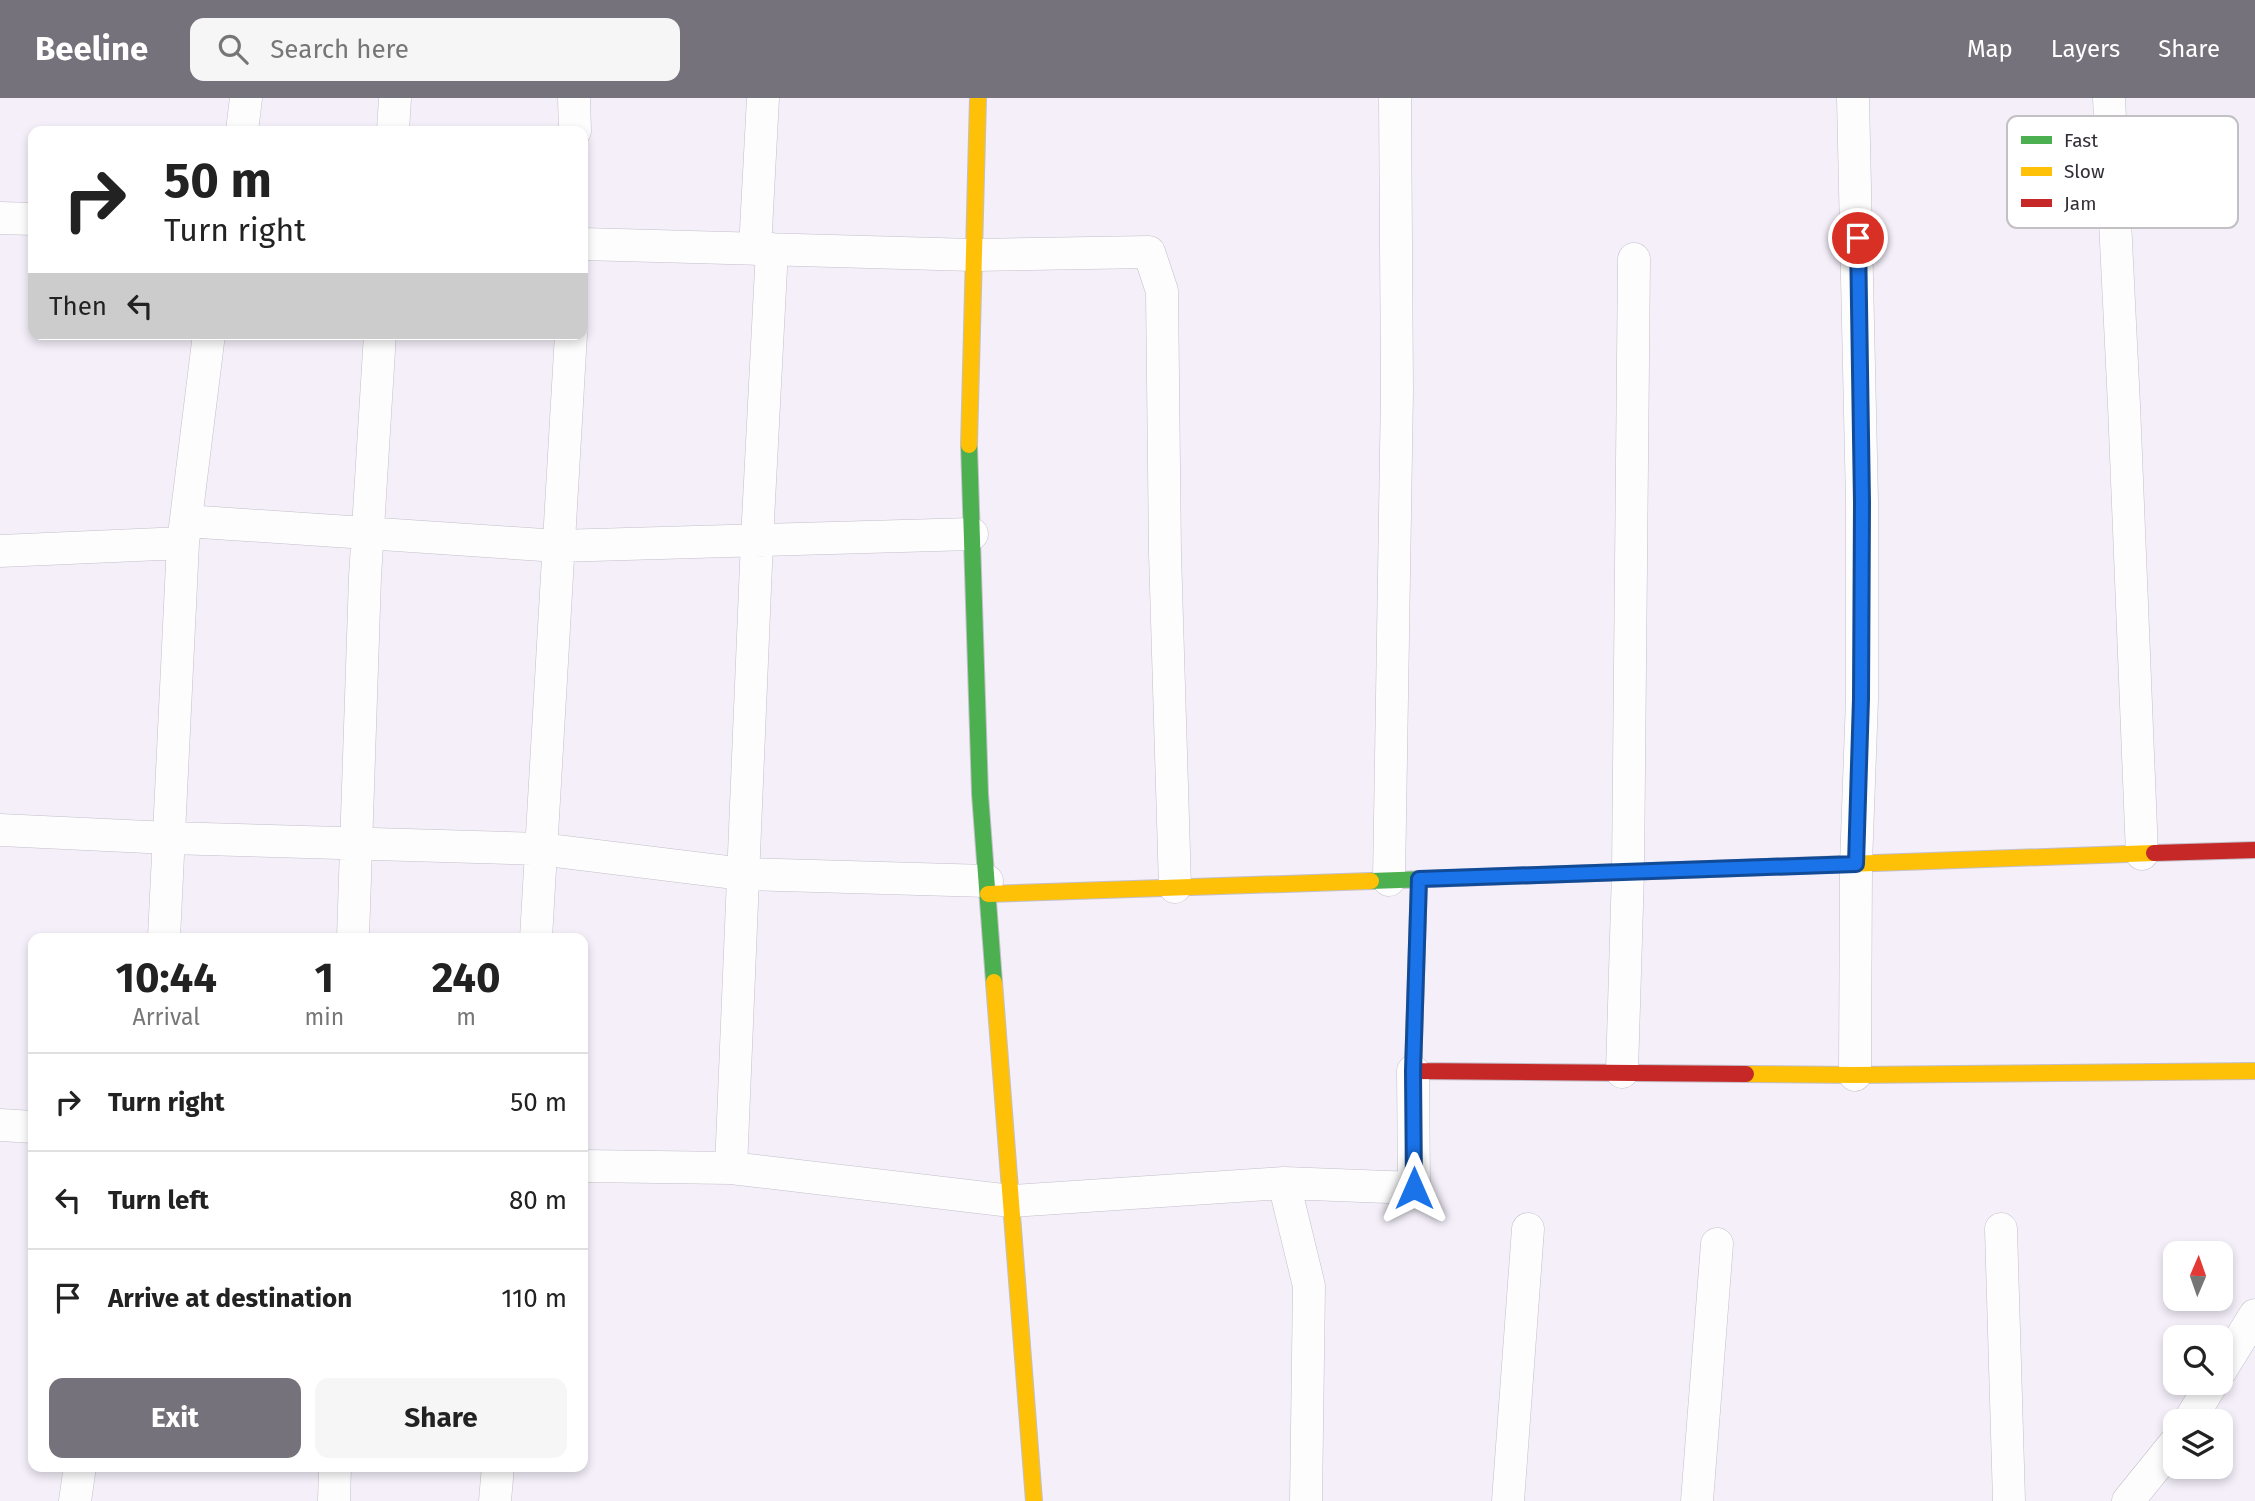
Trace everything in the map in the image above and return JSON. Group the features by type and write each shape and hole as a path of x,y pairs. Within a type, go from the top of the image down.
{"street":[{"path":"243,126 246,98"},
{"path":"393,126 395,98"},
{"path":"574,98 575,126"},
{"path":"732,1168 757,540 764,249 763,98"},
{"path":"978,98 969,429 980,794 1034,1501"},
{"path":"588,1166 732,1168 1011,1201 1284,1183 1414,1188 1413,1071 1404,880 1396,391 1395,98"},
{"path":"1853,98 1862,502 1854,1075"},
{"path":"2109,98 2110,116"},
{"path":"0,218 28,219"},
{"path":"2115,228 2142,854"},
{"path":"588,244 973,254 1149,252 1162,291 1165,553 1175,887"},
{"path":"1622,1072 1628,872 1634,259"},
{"path":"164,933 184,532 208,340"},
{"path":"353,933 368,532 380,340"},
{"path":"536,933 570,340"},
{"path":"0,551 184,532 368,532 558,546 972,534"},
{"path":"0,830 540,849 743,874 987,888 1175,887 2255,850"},
{"path":"1413,1071 1854,1075 2255,1071"},
{"path":"0,1125 28,1128"},
{"path":"1284,1183 1309,1286 1306,1501"},
{"path":"1508,1501 1528,1229"},
{"path":"2001,1229 2009,1501"},
{"path":"1697,1501 1717,1244"},
{"path":"2233,1351 2255,1315"},
{"path":"2128,1501 2163,1458"},
{"path":"75,1501 79,1472"},
{"path":"334,1501 335,1472"},
{"path":"495,1501 497,1472"}],"traffic: fast":[{"path":"969,445 980,794 994,982"},
{"path":"1371,881 1767,867"}],"traffic: slow":[{"path":"969,445 978,98"},
{"path":"1767,867 2154,853"},
{"path":"988,894 1371,881"},
{"path":"994,982 1034,1501"},
{"path":"1746,1074 2255,1071"}],"traffic: jam":[{"path":"2154,853 2255,850"},
{"path":"1419,879 1413,1071 1746,1074"}],"route":[{"path":"1414,1188 1413,1071 1419,879 1856,864 1861,699 1862,502 1858,238"}]}
